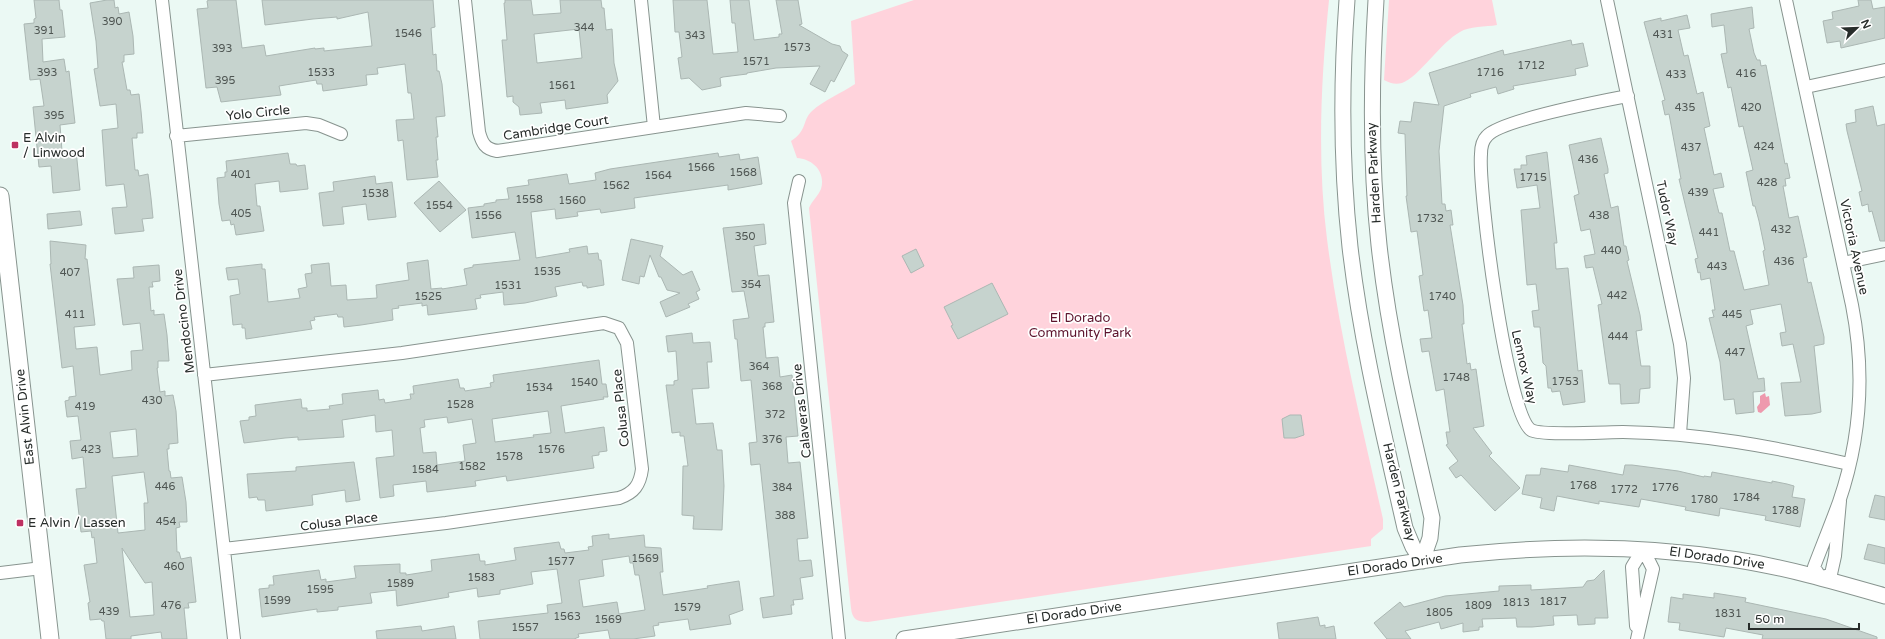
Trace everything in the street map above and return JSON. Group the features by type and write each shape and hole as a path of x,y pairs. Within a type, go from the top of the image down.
{"main road":[{"name":"East Alvin Drive","path":"0,196 50,639"}],"street":[{"name":"Mendocino Drive","path":"162,0 176,136 234,639"},
{"name":"Cambridge Court","path":"465,0 479,132 485,147 497,151 746,114 780,116"},
{"path":"641,0 654,127"},
{"name":"Harden Parkway","path":"1347,0 1343,56 1343,109 1345,184 1350,247 1375,395 1405,528 1412,547 1422,561"},
{"name":"Harden Parkway","path":"1376,0 1371,82 1371,143 1378,245 1396,356 1432,518 1430,538 1422,561"},
{"name":"Tudor Way","path":"1607,0 1683,362 1684,378 1680,434"},
{"name":"Victoria Avenue","path":"1786,0 1806,87 1855,322 1860,367 1858,413 1849,464 1840,501 1814,567 1820,578 1831,574 1835,556 1840,501"},
{"path":"1806,87 1885,70"},
{"name":"Lennox Way","path":"1628,96 1573,107 1532,118 1496,130 1484,140 1480,161 1494,289 1507,360 1519,409 1524,422 1531,430 1543,433 1588,432 1680,434 1773,447 1849,464"},
{"name":"Yolo Circle","path":"176,136 306,122 320,125 341,134"},
{"name":"Calaveras Drive","path":"799,181 794,202 839,639"},
{"path":"1843,263 1885,254"},
{"name":"Colusa Place","path":"204,376 409,352 604,323 619,328 628,343 642,469 638,485 628,494 619,498 453,522 224,549"},
{"name":"El Dorado Drive","path":"904,639 1422,561 1531,549 1589,547 1643,549 1737,560 1820,578 1885,596"},
{"path":"1637,639 1653,569 1643,549"},
{"path":"1637,639 1632,567 1643,549"},
{"path":"0,572 42,568"}],"green space":[{"name":"El Dorado Community Park","path":"914,0 1329,0 1321,120 1324,209 1332,274 1344,345 1383,519 1383,529 1371,539 1371,546 868,622 858,620 854,617 851,608 809,208 821,189 822,177 820,172 813,164 797,158 791,141 800,133 812,111 822,103 855,84 851,21"},
{"path":"1389,0 1492,0 1497,25 1473,28 1460,32 1445,43 1416,74 1402,83 1397,84 1384,80"}],"shaded area":[{"path":"1765,393 1766,397 1769,396 1770,405 1761,413 1758,412 1757,407 1760,403 1760,396"}],"building":[{"path":"34,0 59,0 60,10 62,10 65,37 42,39 43,62 64,59 66,72 69,71 75,123 60,125 62,151 76,150 80,190 53,193 51,166 39,167 33,107 44,106 40,79 30,80 24,24 34,23 34,19 36,18"},
{"path":"114,0 115,8 118,7 119,14 129,12 134,54 124,55 124,62 122,62 127,90 130,90 131,95 139,94 143,133 137,133 137,138 132,138 135,170 138,170 139,176 148,174 153,218 142,219 144,231 115,234 112,208 127,207 124,184 106,186 102,130 118,128 116,104 100,106 94,69 98,68 96,41 90,3"},
{"path":"236,0 242,48 264,45 266,56 315,48 324,48 324,51 372,46 368,12 337,19 337,17 265,25 262,0 433,0 435,27 431,28 433,55 436,54 437,71 439,71 442,84 445,116 436,117 438,160 436,160 438,177 407,180 403,140 398,141 396,120 414,119 411,93 408,93 405,64 377,68 378,74 366,75 367,85 323,91 322,84 317,84 316,80 279,86 281,95 221,102 217,87 206,88 197,9 208,8 207,1"},
{"path":"505,0 531,0 533,15 561,13 560,0 601,0 602,8 604,8 606,30 612,29 614,63 618,81 607,95 608,103 566,109 565,100 540,103 542,113 520,115 519,107 513,102 513,96 507,97 502,40 507,40","holes":["579,29 582,58 537,63 534,34"]},
{"path":"673,0 707,0 713,54 738,52 735,23 732,23 730,0 749,0 754,40 779,37 779,34 782,34 776,0 798,0 802,24 799,25 832,44 840,46 842,51 848,55 834,82 831,80 825,92 810,84 820,66 776,68 723,77 720,78 721,86 702,90 689,78 681,79 678,58 682,57 679,32 675,32"},
{"path":"1858,0 1871,0 1873,9 1885,7 1885,38 1841,48 1840,41 1827,43 1823,21 1833,19 1832,12 1859,6"},
{"path":"1752,7 1754,28 1749,29 1754,53 1757,60 1760,60 1761,66 1766,65 1785,164 1787,163 1790,178 1785,179 1786,186 1783,186 1789,218 1798,216 1807,257 1803,258 1808,283 1811,282 1824,337 1824,344 1814,346 1821,412 1812,414 1785,416 1781,383 1801,382 1793,344 1782,346 1780,333 1786,332 1781,304 1750,310 1753,324 1746,326 1758,379 1764,378 1765,391 1753,392 1754,412 1736,414 1734,399 1724,400 1720,362 1709,318 1714,317 1712,310 1715,310 1710,278 1701,280 1700,272 1698,273 1695,259 1698,258 1679,179 1681,179 1669,114 1665,115 1662,101 1665,100 1644,22 1661,18 1661,21 1687,15 1690,28 1678,30 1684,56 1688,55 1697,94 1703,92 1710,126 1704,128 1714,175 1721,173 1724,187 1713,189 1719,213 1722,213 1730,251 1734,251 1744,290 1769,285 1763,251 1765,250 1755,206 1753,206 1746,172 1753,170 1743,126 1739,127 1731,87 1728,88 1721,54 1727,53 1724,25 1712,27 1711,14"},
{"path":"1571,40 1572,45 1583,43 1588,66 1575,69 1576,75 1513,86 1514,89 1498,94 1496,87 1470,94 1471,97 1444,106 1439,151 1442,204 1445,204 1446,211 1451,210 1453,225 1450,225 1463,305 1464,324 1462,324 1467,364 1470,363 1471,370 1476,369 1484,426 1473,428 1492,453 1489,456 1520,488 1495,511 1461,475 1456,478 1449,468 1458,461 1446,445 1448,444 1446,432 1450,432 1444,389 1436,391 1429,351 1422,352 1420,339 1432,338 1428,310 1424,311 1419,276 1423,275 1417,231 1411,232 1406,196 1405,134 1398,133 1400,121 1411,122 1414,102 1439,105 1429,73 1503,50 1504,55"},
{"path":"1873,106 1877,126 1885,124 1885,241 1880,241 1872,211 1869,212 1868,204 1862,206 1859,192 1862,191 1846,124 1856,122 1855,110"},
{"path":"1601,138 1608,169 1608,173 1604,174 1611,208 1618,206 1624,246 1626,246 1629,260 1627,261 1640,315 1642,330 1636,331 1641,366 1650,366 1650,388 1640,389 1639,403 1621,404 1620,384 1609,384 1598,305 1602,304 1593,267 1586,268 1584,256 1595,254 1590,229 1581,231 1574,196 1579,194 1569,145"},
{"path":"1547,152 1557,243 1554,243 1556,269 1568,268 1578,371 1582,370 1585,402 1563,405 1560,391 1552,392 1551,388 1548,388 1546,366 1543,363 1540,327 1534,327 1532,311 1539,310 1536,284 1527,285 1521,210 1540,208 1537,185 1517,188 1514,169 1521,169 1521,165 1527,165 1526,156"},
{"path":"288,153 290,164 296,164 297,166 305,165 308,189 280,192 279,181 255,184 257,206 260,206 264,231 236,235 234,224 231,225 230,220 222,221 219,204 217,178 225,177 225,172 227,172 226,161"},
{"path":"718,153 719,157 739,154 740,160 758,157 762,184 728,190 728,185 634,198 635,208 601,213 600,209 577,212 578,216 556,219 555,209 531,212 536,258 570,252 569,249 587,246 588,254 598,253 599,260 601,260 604,285 587,288 587,286 583,286 582,282 555,287 557,296 525,303 504,305 503,292 480,295 481,298 475,299 477,309 428,315 427,305 422,306 422,303 398,306 399,308 392,309 393,320 344,327 343,317 338,317 337,314 314,317 315,320 310,321 312,329 246,339 245,328 242,328 242,324 233,325 230,296 240,294 238,279 228,280 226,268 262,264 262,269 265,269 268,302 300,298 298,289 307,287 305,274 312,273 311,265 329,263 331,286 346,285 347,300 377,298 376,285 409,280 407,263 428,260 431,289 442,289 467,285 464,269 473,267 473,265 520,260 515,232 472,238 468,208 484,206 484,204 496,202 496,200 509,199 507,188 529,185 528,180 567,174 569,184 596,180 595,173 610,169"},
{"path":"375,176 376,184 392,182 396,217 368,220 366,204 342,207 344,224 323,226 319,193 334,191 333,182"},
{"path":"439,181 466,210 440,232 414,203"},
{"path":"80,211 82,225 48,229 47,214"},
{"path":"764,224 766,244 754,246 758,276 769,275 774,322 765,323 765,327 763,327 766,358 778,357 780,377 792,375 798,436 786,437 788,463 800,462 808,538 797,539 799,561 811,560 813,576 800,578 803,599 793,600 794,605 791,605 792,614 763,618 760,598 774,596 760,464 751,465 749,443 757,442 751,380 741,381 737,339 735,339 733,320 749,318 744,291 732,292 723,228"},
{"path":"631,239 663,246 660,256 683,275 692,271 700,290 696,292 699,299 688,304 690,307 666,317 660,302 680,293 667,290 661,277 659,277 650,255 644,277 640,276 639,284 622,280"},
{"path":"50,241 86,245 85,259 87,259 95,325 74,327 76,349 97,347 100,375 132,370 131,351 143,350 140,323 123,325 117,279 134,278 133,267 159,265 160,281 152,282 153,287 149,287 151,311 154,310 154,315 164,314 169,361 158,361 157,368 160,392 165,391 165,396 173,395 176,411 178,443 169,444 169,449 167,449 169,471 171,478 182,477 186,502 187,522 179,522 180,527 176,528 177,552 179,552 181,559 191,557 196,602 188,603 189,608 184,608 187,639 162,639 161,632 131,636 131,639 106,639 104,621 101,619 90,620 88,603 90,602 84,565 97,563 94,537 92,538 91,531 81,532 76,489 86,488 83,457 72,459 70,441 81,440 78,416 67,417 65,401 69,400 69,397 76,396 73,366 62,368","holes":["136,429 138,456 113,458 110,432","144,472 148,503 144,503 145,530 118,533 112,476","122,548 145,583 152,582 154,615 130,617"]},
{"path":"916,249 924,266 911,273 902,256"},
{"path":"992,283 1008,314 958,339 951,326 953,325 944,307"},
{"path":"692,333 693,343 710,342 712,362 707,362 709,388 692,389 696,424 713,423 717,450 722,450 724,486 722,530 693,529 694,516 682,515 683,466 688,466 684,436 680,436 680,432 672,433 666,385 674,385 674,381 678,380 676,351 668,352 666,336"},
{"path":"599,360 602,384 606,384 608,397 603,397 604,399 561,406 565,433 604,427 607,451 599,452 599,455 592,456 594,468 507,481 506,476 475,481 476,486 427,492 426,481 393,485 394,496 380,498 376,458 394,456 392,430 376,432 375,415 342,420 344,437 298,440 298,437 244,443 240,421 249,420 249,417 256,416 255,405 301,399 302,408 307,408 307,411 330,409 329,406 343,404 342,394 378,390 379,400 384,399 385,403 411,399 410,394 414,394 413,386 458,379 460,388 464,388 465,391 491,387 490,383 494,382 493,375","holes":["548,411 551,433 533,435 534,437 495,442 492,419","447,417 448,423 472,419 476,443 463,445 465,461 437,465 436,452 423,453 420,428 425,427 424,420"]},
{"path":"1290,415 1301,415 1304,435 1295,438 1284,438 1282,419"},
{"path":"354,462 360,500 346,502 345,490 312,495 313,505 266,511 265,500 258,500 257,497 249,498 247,474 296,471 296,467"},
{"path":"1569,465 1623,475 1625,465 1632,465 1678,471 1704,477 1711,477 1712,472 1772,483 1772,481 1787,484 1794,486 1792,497 1805,499 1800,527 1765,520 1766,516 1720,508 1719,516 1685,510 1686,507 1641,499 1639,507 1599,501 1599,504 1557,496 1554,511 1540,508 1542,498 1522,494 1526,475 1540,475 1541,468 1568,472"},
{"path":"1875,495 1885,497 1885,520 1869,517"},
{"path":"609,534 609,539 644,535 645,547 661,548 663,572 660,572 663,595 708,588 707,586 739,581 743,610 729,615 731,624 690,630 688,619 658,623 659,625 653,626 655,636 633,639 610,639 608,630 578,634 579,637 574,639 480,639 478,621 548,613 547,605 562,603 557,569 531,572 533,584 500,590 500,594 478,597 477,588 448,593 449,597 397,606 396,590 370,593 372,603 338,607 338,610 317,612 317,609 262,617 259,589 269,588 269,585 274,585 273,576 319,570 321,580 326,579 326,582 356,578 354,566 400,564 400,573 406,573 406,575 432,571 431,560 479,554 480,561 485,561 485,565 516,560 514,548 559,542 561,549 564,549 565,553 589,550 588,547 593,546 592,536","holes":["629,556 630,563 633,563 635,575 639,575 645,610 619,614 617,602 583,607 579,580 604,576 602,560"]},
{"path":"1868,544 1885,548 1885,564 1864,559"},
{"path":"1604,570 1608,618 1595,618 1595,624 1578,625 1577,615 1553,616 1554,625 1532,627 1517,627 1516,618 1482,619 1483,627 1479,627 1479,630 1463,632 1463,623 1441,629 1439,622 1405,631 1411,639 1387,639 1374,623 1400,602 1404,607 1445,596 1499,591 1499,586 1531,585 1531,590 1583,587 1587,581 1594,580"},
{"path":"1714,593 1746,598 1745,602 1826,619 1877,637 1877,639 1762,639 1763,635 1726,628 1724,637 1679,630 1680,623 1668,622 1671,597 1683,599 1683,594 1714,598"},
{"path":"1318,617 1320,626 1325,625 1325,628 1334,626 1336,639 1279,639 1277,623"},
{"path":"421,626 422,631 454,626 456,639 377,639 376,631"}],"place":[{"name":"E Alvin / Linwood","path":"15,145"},
{"name":"E Alvin / Lassen","path":"20,523"}]}
